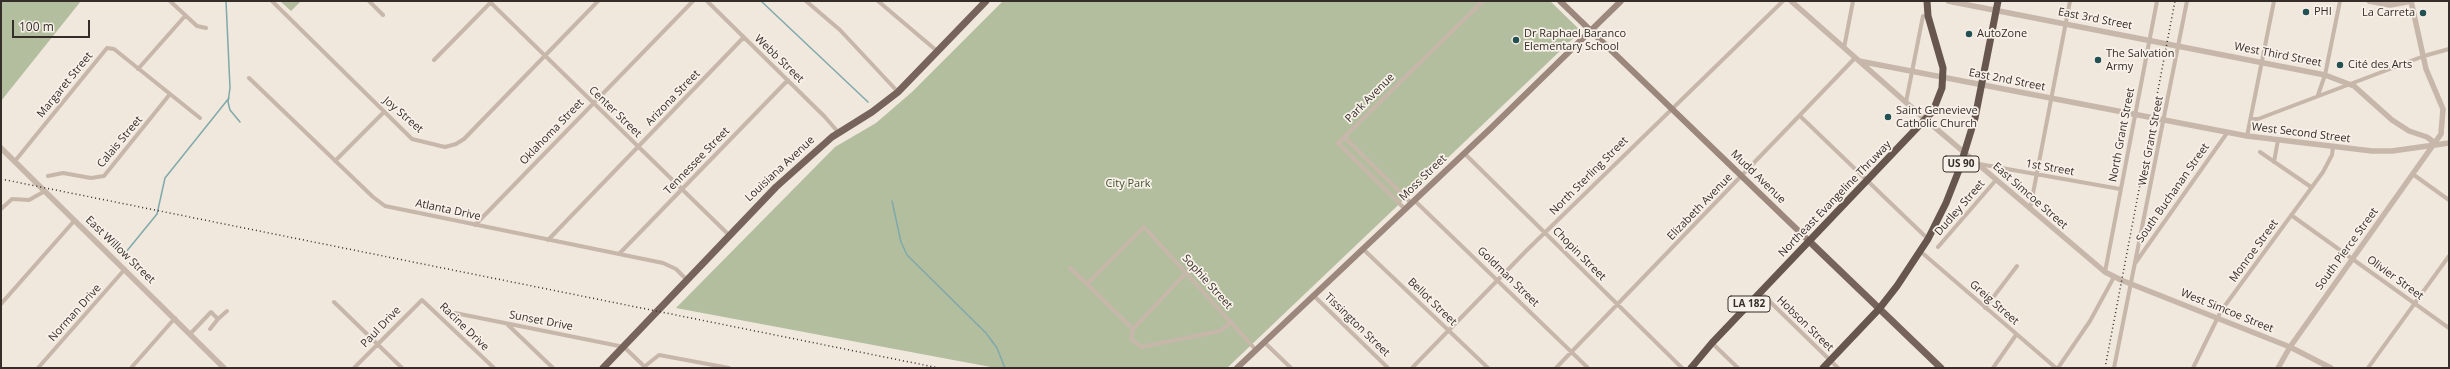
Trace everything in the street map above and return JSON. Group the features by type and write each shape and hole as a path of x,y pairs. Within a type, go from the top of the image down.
{"highway":[{"name":"Northeast Evangeline Thruway","path":"1691,368 1712,343 1760,292 1926,120 1938,101 1943,78 1942,60 1928,16 1927,1"},
{"name":"US 90","path":"1879,309 1928,239 1950,194 1965,153 1981,86 1998,1"},
{"path":"1823,368 1879,309"}],"main road":[{"name":"Louisiana Avenue","path":"603,368 686,279 803,160 838,132 872,112 898,92 986,1"},
{"name":"Mudd Avenue","path":"1560,1 1671,110 1742,176 1941,368"},
{"name":"Moss Street","path":"1237,368 1313,295 1364,249 1621,1"}],"street":[{"path":"170,1 197,26 206,28"},
{"name":"Joy Street","path":"272,1 384,112 415,140 450,146 464,139 598,1"},
{"path":"369,1 383,15"},
{"name":"Oklahoma Street","path":"475,225 693,1"},
{"name":"Webb Street","path":"707,1 788,80 838,132"},
{"path":"806,1 845,36 898,92"},
{"path":"878,1 938,51"},
{"name":"Park Avenue","path":"1405,209 1338,143 1483,1"},
{"name":"North Sterling Street","path":"1412,368 1545,233 1783,1"},
{"name":"East Simcoe Street","path":"1791,1 2030,210 2105,272 2114,277"},
{"path":"1844,48 1853,1"},
{"name":"East 3rd Street","path":"1948,1 2167,44"},
{"path":"2030,210 2053,100 2070,1"},
{"name":"North Grant Street","path":"2105,272 2157,1"},
{"name":"West Grant Street","path":"2114,368 2134,264 2165,122 2187,1"},
{"path":"2247,136 2274,1"},
{"path":"2318,95 2325,75 2340,1"},
{"path":"2369,1 2390,5 2411,1"},
{"name":"South Pierce Street","path":"2278,368 2290,347 2352,258 2436,144 2441,134 2444,114 2441,100 2428,75 2411,1"},
{"path":"434,60 490,2"},
{"name":"Center Street","path":"490,2 729,235"},
{"path":"185,16 138,68 200,118"},
{"path":"1906,102 1923,16"},
{"name":"Arizona Street","path":"548,240 744,37"},
{"name":"West Third Street","path":"2167,44 2325,75 2349,83 2358,89 2392,120 2409,131 2427,137 2436,144"},
{"name":"Margaret Street","path":"15,161 107,48 114,49 138,68"},
{"path":"2251,119 2258,119 2349,83 2424,56 2449,49"},
{"name":"East 2nd Street","path":"1857,60 2152,119"},
{"name":"Elizabeth Avenue","path":"1556,368 1800,116 1857,60"},
{"name":"Atlanta Drive","path":"249,78 381,204 669,265 686,279"},
{"name":"Tennessee Street","path":"619,254 788,80"},
{"name":"Calais Street","path":"48,176 63,173 91,178 104,176 170,94"},
{"path":"335,161 384,112"},
{"path":"1800,116 1928,239"},
{"name":"West Second Street","path":"2152,119 2247,136 2385,152 2449,142"},
{"name":"South Buchanan Street","path":"2134,264 2227,133"},
{"name":"Goldman Street","path":"1344,137 1498,280 1588,368"},
{"path":"2274,162 2278,140"},
{"name":"Monroe Street","path":"2193,368 2217,318 2327,165 2333,147"},
{"name":"East Willow Street","path":"1,148 176,318 224,368"},
{"name":"Chopin Street","path":"1464,152 1682,368"},
{"path":"2260,152 2311,187"},
{"name":"1st Street","path":"1977,164 2037,176 2120,189"},
{"path":"2414,174 2449,200"},
{"name":"Dudley Street","path":"1938,247 1996,180"},
{"path":"1,209 12,199 29,200 45,191"},
{"name":"Olivier Street","path":"2291,215 2449,328"},
{"path":"1,304 75,220"},
{"name":"Sophie Street","path":"1087,284 1144,227 1256,350"},
{"name":"Bellot Street","path":"1364,249 1488,368"},
{"name":"Greig Street","path":"1920,251 2016,335 2057,368"},
{"path":"2368,368 2449,256"},
{"path":"1985,308 2017,266"},
{"path":"1070,268 1133,329"},
{"name":"Norman Drive","path":"38,368 126,269"},
{"path":"1186,273 1133,329 1131,339 1141,347 1220,331 1231,322"},
{"path":"2057,368 2090,321 2114,277"},
{"name":"West Simcoe Street","path":"2114,277 2290,347 2331,368"},
{"name":"Hobson Street","path":"1760,292 1838,368"},
{"name":"Tissington Street","path":"1313,295 1388,368"},
{"name":"Paul Drive","path":"354,368 422,300"},
{"name":"Racine Drive","path":"422,300 494,368"},
{"path":"334,302 402,368"},
{"path":"210,329 227,311"},
{"path":"191,333 211,312 218,319"},
{"name":"Sunset Drive","path":"455,313 624,347"},
{"path":"131,368 176,318"},
{"path":"507,324 554,368"},
{"path":"1993,368 2016,335"},
{"path":"1264,342 1291,368"},
{"path":"1712,343 1738,368"},
{"path":"624,347 645,367 653,358 664,356 729,368"}],"green space":[{"path":"1,1 81,1 1,101"},
{"path":"280,1 301,1 291,11"},
{"name":"City Park","path":"1003,1 1550,1 1581,31 1227,368 996,368 676,308 835,147 876,123 912,92"}],"waterway":[{"path":"226,1 230,88 228,102 230,110 240,122"},
{"path":"761,1 868,102"},
{"path":"126,252 157,214 165,178 229,98"},
{"path":"892,201 901,242 907,255 986,333 997,348 1005,368"}],"railway":[{"path":"2105,368 2175,1"},
{"path":"1,179 939,368"}],"place":[{"name":"PHI","path":"2306,12"},
{"name":"La Carreta","path":"2423,13"},
{"name":"AutoZone","path":"1969,34"},
{"name":"Dr Raphael Baranco Elementary School","path":"1516,40"},
{"name":"The Salvation Army","path":"2098,60"},
{"name":"Cité des Arts","path":"2340,65"},
{"name":"Saint Genevieve Catholic Church","path":"1888,117"}]}
